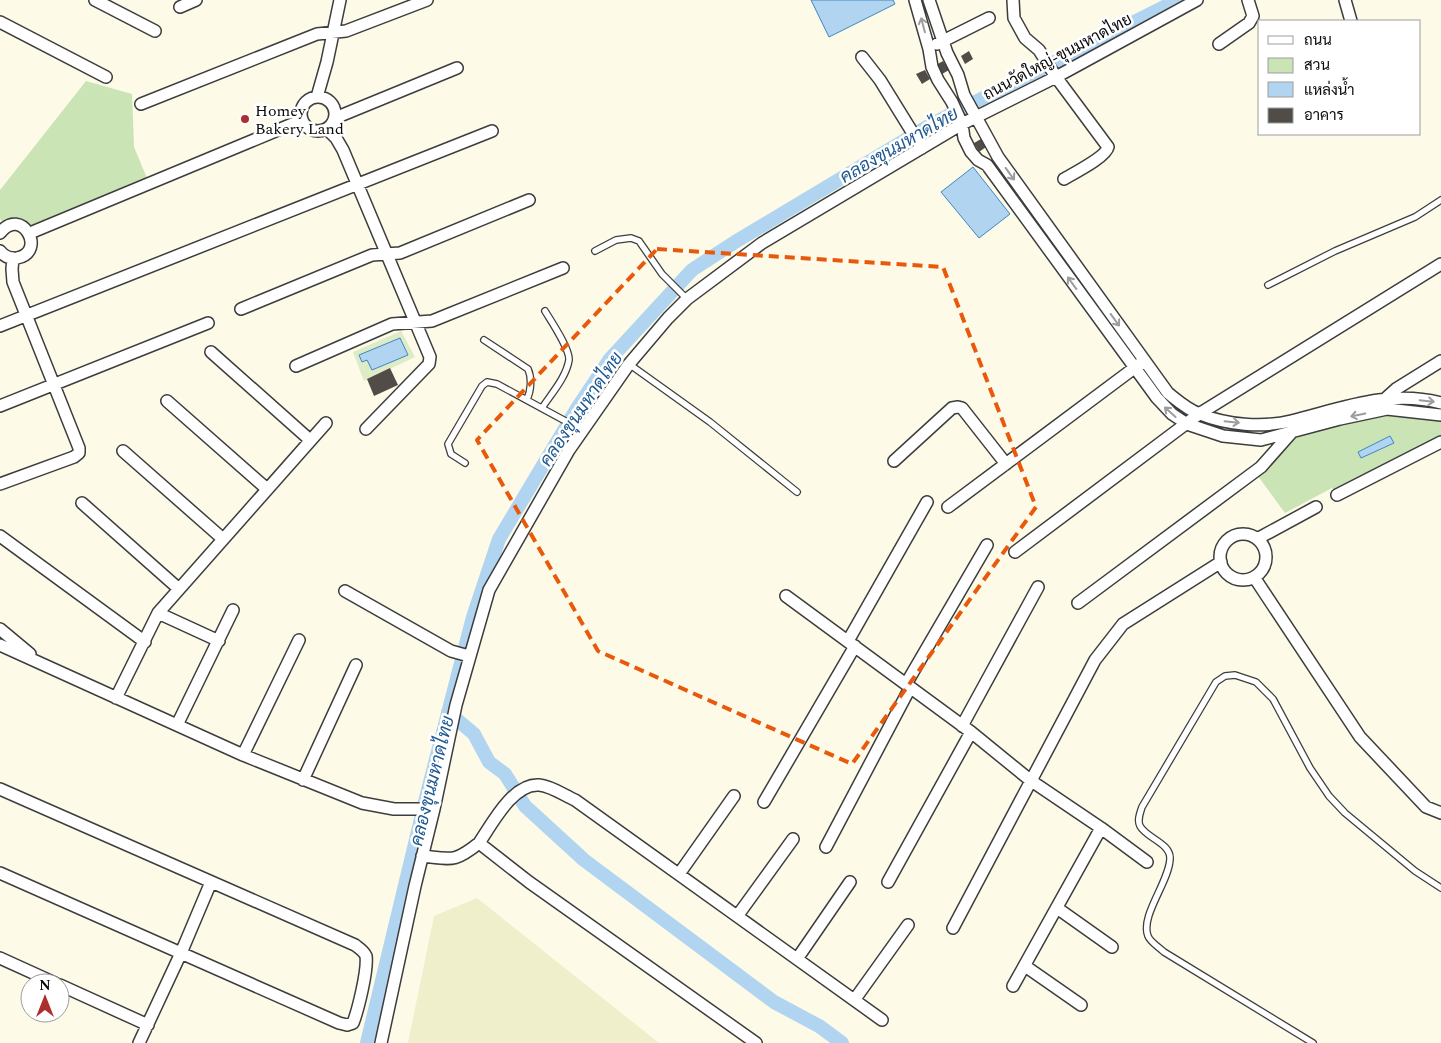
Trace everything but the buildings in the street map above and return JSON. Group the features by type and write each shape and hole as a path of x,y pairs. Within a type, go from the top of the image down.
{"street":[{"path":"95,0 155,31"},
{"path":"180,7 196,0"},
{"path":"317,97 327,62 340,0"},
{"path":"141,104 317,34 346,31 427,0"},
{"path":"915,0 929,48 932,67 952,102 962,124 964,138 971,152 978,160 987,165 1157,398 1172,414 1187,424 1224,436 1261,440 1291,434 1386,404 1408,399 1441,404"},
{"path":"929,0 964,95 998,158 1168,393 1184,406 1199,414 1227,422 1261,424 1289,422 1337,408 1386,404 1441,415"},
{"path":"1013,0 1014,18 1025,38 1039,50 1053,73 1108,147 1107,151 1100,157 1064,179"},
{"path":"1219,44 1249,23 1253,16 1248,0"},
{"path":"1345,0 1351,20"},
{"name":"ถนนวัดใหญ่-ขุนมหาดไทย","path":"381,1043 422,856 430,809 467,655 489,590 569,450 578,428 684,296 919,143 976,117 1053,73 1190,1"},
{"path":"929,48 989,18"},
{"path":"0,22 106,77"},
{"path":"862,57 880,80 919,143"},
{"path":"335,118 457,68"},
{"path":"317,97 328,100 332,104 335,118 328,129 317,132 306,127 300,111 311,98 317,97"},
{"path":"30,233 302,120"},
{"path":"328,129 343,150 430,357 429,364 366,430"},
{"path":"0,326 492,131"},
{"path":"987,165 998,158"},
{"path":"241,309 372,256 400,252 529,200"},
{"path":"2,226 17,225 30,233"},
{"path":"0,251 8,257 19,258 28,251 31,240 30,233"},
{"path":"0,484 74,457 79,453 79,448 13,282 12,268 14,258"},
{"path":"1015,552 1199,414 1441,264"},
{"path":"296,366 392,324 432,321 563,268"},
{"path":"0,406 208,323"},
{"path":"211,352 310,440"},
{"path":"948,508 1144,360"},
{"path":"1386,404 1396,389 1441,361"},
{"path":"167,401 267,489"},
{"path":"894,461 952,408 958,406 962,408 1006,464"},
{"path":"116,698 158,613 326,422"},
{"path":"1289,422 1291,434"},
{"path":"1078,603 1261,467 1291,434"},
{"path":"1337,495 1441,442"},
{"path":"123,450 223,539"},
{"path":"764,802 927,502"},
{"path":"82,503 179,589"},
{"path":"1257,539 1316,507"},
{"path":"1249,535 1257,539 1265,549 1266,556 1262,570 1254,577 1244,580 1236,579 1229,575 1221,562 1220,554 1223,547 1234,536 1249,535"},
{"path":"0,536 145,642"},
{"path":"826,847 908,686 987,545"},
{"path":"953,928 1095,660 1123,624 1221,562"},
{"path":"1254,577 1360,737 1426,807 1441,813"},
{"path":"888,882 1038,587"},
{"path":"345,591 451,650 467,655"},
{"path":"786,596 966,729 1030,780 1147,862"},
{"path":"177,725 233,610"},
{"path":"158,613 219,641"},
{"path":"0,629 42,664"},
{"path":"242,755 299,640"},
{"path":"0,645 242,755 362,803 394,808 430,809"},
{"path":"303,780 356,665"},
{"path":"422,856 456,858 464,855 478,843 508,802 525,786 541,785 576,800 882,1020"},
{"path":"0,789 363,951 366,956 365,971 353,1023 347,1025 339,1023 0,873"},
{"path":"679,874 734,796"},
{"path":"1013,986 1101,828"},
{"path":"738,915 793,840"},
{"path":"478,843 529,882 756,1043"},
{"path":"139,1043 181,953 211,882"},
{"path":"797,959 850,882"},
{"path":"1057,908 1112,947"},
{"path":"854,999 908,925"},
{"path":"0,958 33,973"},
{"path":"1025,966 1081,1005"},
{"path":"70,990 148,1025"}],"lane":[{"path":"1268,284 1335,251 1415,217 1441,200"},
{"path":"595,251 616,240 631,238 640,241 662,274 684,296"},
{"path":"542,408 563,376 569,359 545,311"},
{"path":"484,340 528,369 530,394 527,399"},
{"path":"629,364 710,422 797,492"},
{"path":"465,463 451,454 448,444 482,386 487,382 492,382 527,399 578,428"},
{"path":"1313,1043 1164,952 1148,937 1145,926 1162,887 1170,860 1169,852 1140,827 1139,819 1142,807 1216,682 1225,676 1235,675 1256,682 1273,699 1310,768 1345,813 1415,871 1441,888"}],"highlighted area":[{"path":"657,249 943,267 1036,507 852,764 598,651 477,440"}],"green space":[{"path":"86,81 132,94 134,147 149,183 30,233 4,223 0,219 0,190"},
{"path":"401,331 415,357 364,381 353,352"},
{"path":"1387,409 1441,415 1441,442 1337,495 1332,488 1285,513 1255,472 1291,434"},
{"path":"477,898 659,1043 408,1043 434,916"}],"water":[{"path":"811,0 893,0 895,4 829,37"},
{"path":"973,167 1010,214 979,238 941,192"},
{"path":"400,338 408,355 372,370 367,360 362,362 359,355"},
{"path":"1390,436 1394,443 1361,458 1358,452"}],"waterway":[{"name":"คลองขุนมหาดไทย","path":"367,1043 427,794 473,617 499,539 576,410 610,359 692,270 735,242 932,124 1178,0"},
{"path":"448,712 474,734 489,762 505,774 525,806 584,860 774,1002 819,1026 842,1043"}],"place":[{"name":"Homey Bakery Land","path":"245,119"}]}
